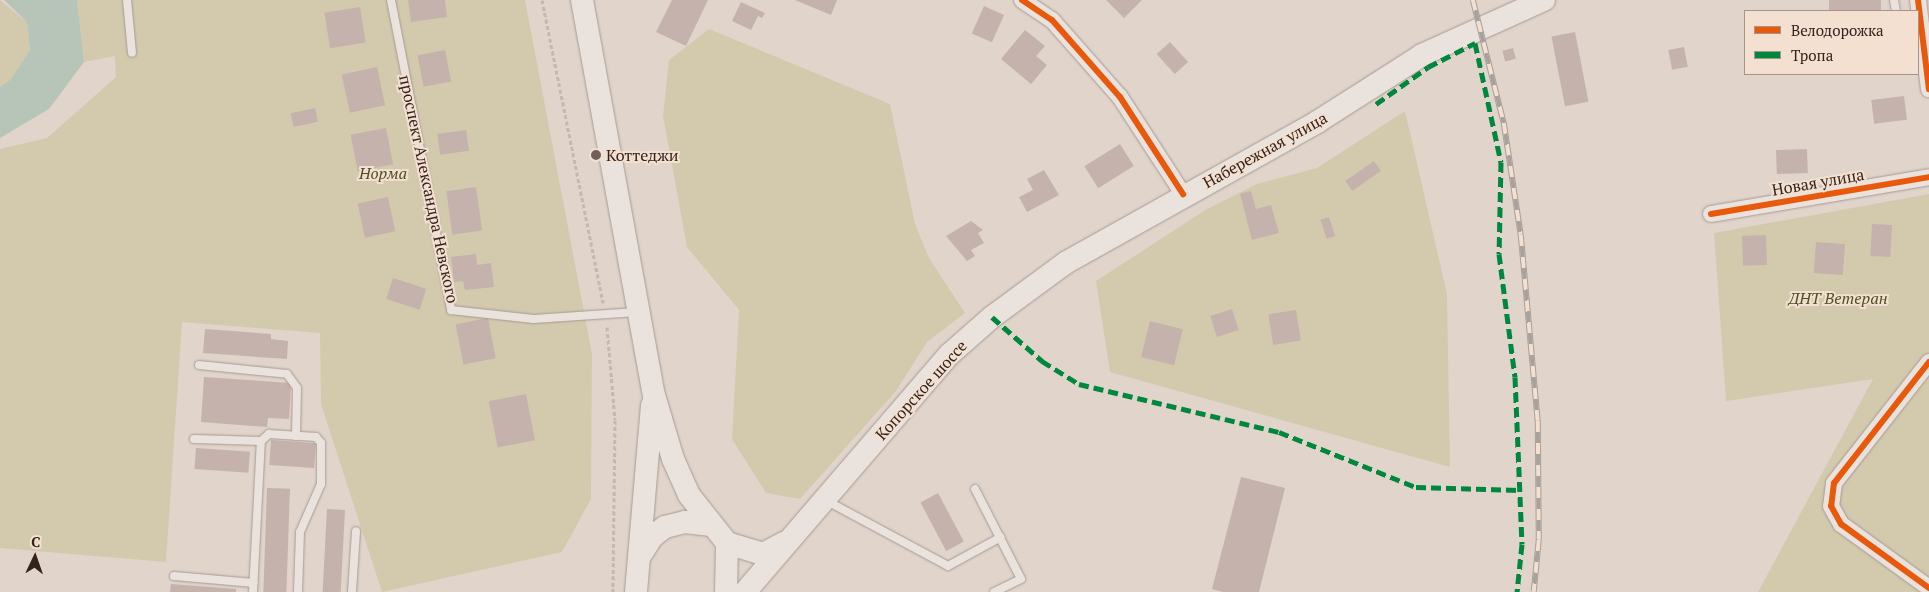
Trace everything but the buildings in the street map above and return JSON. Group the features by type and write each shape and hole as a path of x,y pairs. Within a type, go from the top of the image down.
{"main road":[{"path":"582,0 642,311 654,395 677,468 709,525 727,543 763,554 787,542"},
{"name":"Набережная улица","path":"1183,194 1317,122 1422,55 1544,0"},
{"name":"Копорское шоссе","path":"745,592 950,354 992,317 1067,262 1183,194"},
{"path":"636,592 642,553 654,395"},
{"path":"642,553 652,537 666,527 685,522 709,525"},
{"path":"726,592 727,543"}],"street":[{"name":"Набережная улица","path":"1022,0 1052,20 1120,97 1183,194"},
{"path":"1919,22 1929,89"},
{"name":"Новая улица","path":"1711,214 1929,177"},
{"path":"1929,362 1834,484 1831,506 1841,524 1929,588"}],"lane":[{"path":"127,0 132,53"},
{"name":"проспект Александра Невского","path":"391,0 451,310 534,319 605,317 642,311"},
{"path":"200,365 287,374 297,388 296,436"},
{"path":"194,439 261,441 269,434 316,437 322,443 321,484 300,532 298,592"},
{"path":"174,576 253,588 261,441"},
{"path":"975,488 1021,579 994,592"},
{"path":"825,500 948,566 1001,537"},
{"path":"352,592 356,531"}],"path":[{"path":"542,0 605,317 616,420 612,592"}],"green space":[{"path":"0,0 27,22 30,50 10,80 0,87"},
{"name":"Норма","path":"77,0 525,0 592,354 591,499 562,552 382,592 321,404 320,333 182,322 166,562 0,548 0,149 47,138 116,77 115,56 84,62"},
{"path":"709,29 890,104 915,224 929,258 965,313 927,342 896,391 800,499 766,493 732,439 739,310 687,247 663,116 669,60"},
{"path":"1405,111 1447,294 1450,467 1110,372 1096,281 1207,209 1257,184 1317,168"},
{"name":"ДНТ Ветеран","path":"1929,194 1929,592 1758,592 1873,379 1726,401 1714,233"}],"shaded area":[{"path":"4,0 77,0 84,62 49,109 0,138 0,87 10,80 30,50 27,22"}],"railway":[{"path":"1473,0 1504,123 1521,235 1538,421 1539,540 1534,592"}],"marked path":[{"path":"1376,104 1428,67 1475,43 1501,162 1499,254 1515,377 1522,544 1517,592"},
{"path":"992,317 1042,361 1079,384 1279,432 1416,487 1520,490"}],"cycle path":[{"path":"1022,0 1052,20 1120,97 1183,194"},
{"path":"1918,0 1929,89"},
{"path":"1711,214 1929,177"},
{"path":"1929,362 1834,483 1831,506 1841,524 1929,588"}],"place":[{"name":"Коттеджи","path":"596,155"}]}
